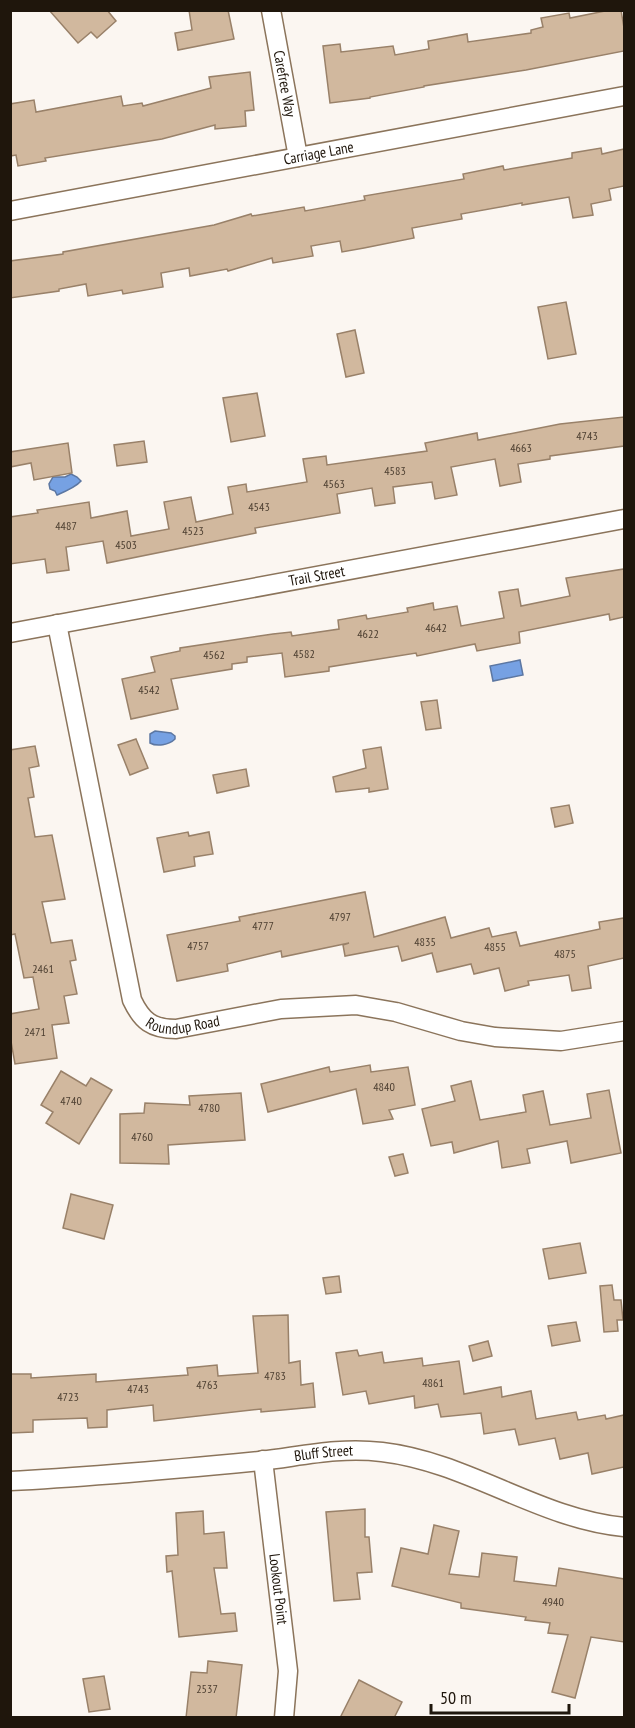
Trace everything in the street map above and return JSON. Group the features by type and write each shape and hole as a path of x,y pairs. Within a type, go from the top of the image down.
{"street":[{"name":"Carefree Way","path":"271,10 298,157"},
{"name":"Carriage Lane","path":"10,211 624,96"},
{"name":"Trail Street","path":"10,633 624,519"},
{"name":"Roundup Road","path":"57,624 132,1000 138,1013 149,1023 162,1029 176,1029 281,1010 356,1005 396,1012 461,1031 495,1037 561,1041 624,1031"},
{"name":"Bluff Street","path":"10,1481 69,1478 263,1460 331,1450 381,1452 447,1467 541,1507 578,1518 624,1527"},
{"name":"Lookout Point","path":"263,1460 288,1671 284,1718"}],"water":[{"path":"71,474 81,481 57,495 50,489 49,484 53,477 65,477"},
{"path":"520,660 523,675 493,681 490,666"},
{"path":"155,731 171,733 175,739 166,744 150,743 150,734"}],"building":[{"path":"49,10 107,10 116,21 97,38 91,32 78,43"},
{"path":"189,10 228,10 234,39 178,50 175,33 192,30"},
{"path":"621,10 624,51 526,70 424,86 370,98 330,103 323,46 340,44 341,52 393,46 395,55 429,49 428,41 467,34 468,42 531,33 531,30 543,27 541,18 569,13 570,18"},
{"path":"250,72 254,110 245,111 246,126 215,129 215,125 162,139 45,158 46,161 18,166 16,155 10,156 10,104 34,100 36,112 121,96 123,106 142,103 143,106 211,88 209,77"},
{"path":"601,148 602,154 624,149 624,186 609,189 611,200 591,204 593,215 573,218 569,197 522,205 522,203 461,214 462,219 412,228 414,238 364,248 342,252 340,241 311,246 313,256 273,263 272,258 228,271 227,269 190,276 189,268 161,273 163,287 123,294 122,290 88,296 86,284 59,289 59,291 10,298 10,261 63,254 63,252 214,225 251,214 252,216 304,207 305,211 365,200 364,196 464,179 463,174 503,166 504,170 572,158 572,153"},
{"path":"566,302 576,354 548,359 538,307"},
{"path":"355,330 364,373 346,377 337,334"},
{"path":"257,393 265,436 231,442 223,398"},
{"path":"624,417 624,446 550,456 550,459 518,464 521,482 500,486 495,459 451,467 457,495 435,499 432,482 393,487 395,503 375,506 372,488 337,494 340,513 255,528 256,533 107,563 103,541 66,547 69,570 47,573 45,559 10,564 10,517 38,513 37,510 89,502 91,518 127,511 131,536 169,529 164,502 191,497 196,522 233,514 228,487 246,484 247,492 307,482 303,459 326,456 327,465 427,451 425,443 477,433 478,440 560,424"},
{"path":"144,441 147,462 117,466 114,445"},
{"path":"68,443 72,473 34,480 31,463 10,467 10,452"},
{"path":"624,569 624,617 610,620 609,614 519,632 520,643 477,651 475,644 417,656 416,653 329,667 329,671 285,677 282,653 247,657 247,662 232,664 232,669 171,679 178,709 131,719 122,679 155,672 151,657 180,651 180,648 273,634 291,632 292,636 339,629 338,620 366,615 367,619 408,612 407,608 433,603 434,610 457,606 461,626 504,618 499,592 518,589 521,606 570,596 566,578"},
{"path":"437,700 441,728 426,730 421,702"},
{"path":"136,739 148,768 130,775 118,745"},
{"path":"35,746 39,766 29,768 34,797 28,798 35,837 52,835 65,899 42,902 51,943 72,940 76,960 70,961 77,994 64,996 69,1023 52,1025 57,1058 15,1064 10,1036 10,1014 39,1009 33,977 24,978 15,934 10,935 10,750"},
{"path":"381,747 388,789 369,792 369,788 336,792 333,777 366,768 363,750"},
{"path":"246,769 249,786 217,793 213,775"},
{"path":"569,805 573,823 555,827 551,808"},
{"path":"188,832 189,836 209,832 213,854 194,857 195,866 164,872 157,838"},
{"path":"365,892 374,937 445,917 451,938 489,928 492,937 516,932 520,946 600,929 599,922 624,918 624,958 588,966 591,988 572,991 569,975 528,981 529,985 505,991 499,968 474,974 471,964 437,972 432,953 402,961 398,946 345,956 343,945 349,943 282,957 281,951 227,964 228,971 177,981 167,935 240,921 239,917"},
{"path":"370,1065 371,1072 408,1067 415,1105 389,1110 393,1119 363,1124 356,1089 268,1112 261,1084 329,1067 330,1072"},
{"path":"61,1071 86,1086 91,1078 112,1090 79,1144 46,1123 53,1112 41,1105"},
{"path":"471,1081 480,1120 526,1112 523,1095 543,1091 550,1125 591,1118 587,1094 609,1090 621,1153 571,1163 567,1141 527,1149 530,1163 502,1168 498,1141 454,1153 452,1142 431,1146 422,1109 455,1101 451,1086"},
{"path":"241,1093 245,1140 168,1145 169,1164 120,1163 120,1114 144,1113 145,1103 190,1105 189,1096"},
{"path":"403,1154 408,1173 395,1176 389,1157"},
{"path":"71,1194 113,1205 104,1239 63,1228"},
{"path":"580,1243 586,1273 549,1279 543,1249"},
{"path":"339,1276 341,1292 326,1294 323,1278"},
{"path":"612,1285 614,1300 621,1300 623,1320 617,1320 618,1331 604,1332 600,1286"},
{"path":"288,1315 289,1363 300,1361 301,1385 313,1383 315,1407 261,1412 261,1409 154,1421 153,1405 107,1410 107,1427 88,1428 87,1418 33,1420 33,1432 11,1433 10,1374 31,1374 31,1378 96,1374 96,1382 188,1375 187,1368 217,1365 218,1376 258,1373 253,1316"},
{"path":"576,1322 580,1341 552,1346 548,1326"},
{"path":"488,1341 492,1356 473,1361 469,1346"},
{"path":"357,1350 359,1356 382,1352 384,1363 422,1358 423,1366 459,1361 464,1394 501,1387 502,1397 531,1391 536,1419 576,1412 578,1420 605,1415 606,1419 624,1415 624,1467 592,1474 588,1453 560,1459 555,1438 519,1445 515,1429 484,1434 481,1413 441,1417 438,1404 415,1408 414,1396 369,1404 366,1391 343,1395 336,1353"},
{"path":"365,1509 365,1537 369,1537 372,1572 357,1573 360,1599 334,1601 326,1512"},
{"path":"203,1511 204,1534 224,1532 227,1568 214,1568 221,1614 235,1613 237,1631 179,1637 172,1571 167,1572 166,1556 178,1555 176,1513"},
{"path":"434,1525 459,1531 449,1574 479,1577 482,1553 517,1557 514,1581 556,1586 559,1568 624,1579 624,1642 591,1637 575,1698 552,1692 568,1635 548,1633 550,1623 525,1620 526,1617 461,1608 461,1603 392,1586 401,1548 428,1554"},
{"path":"208,1661 242,1665 236,1718 186,1718 191,1672 207,1673"},
{"path":"104,1676 110,1709 89,1712 83,1679"},
{"path":"359,1680 402,1702 394,1718 340,1718"}]}
